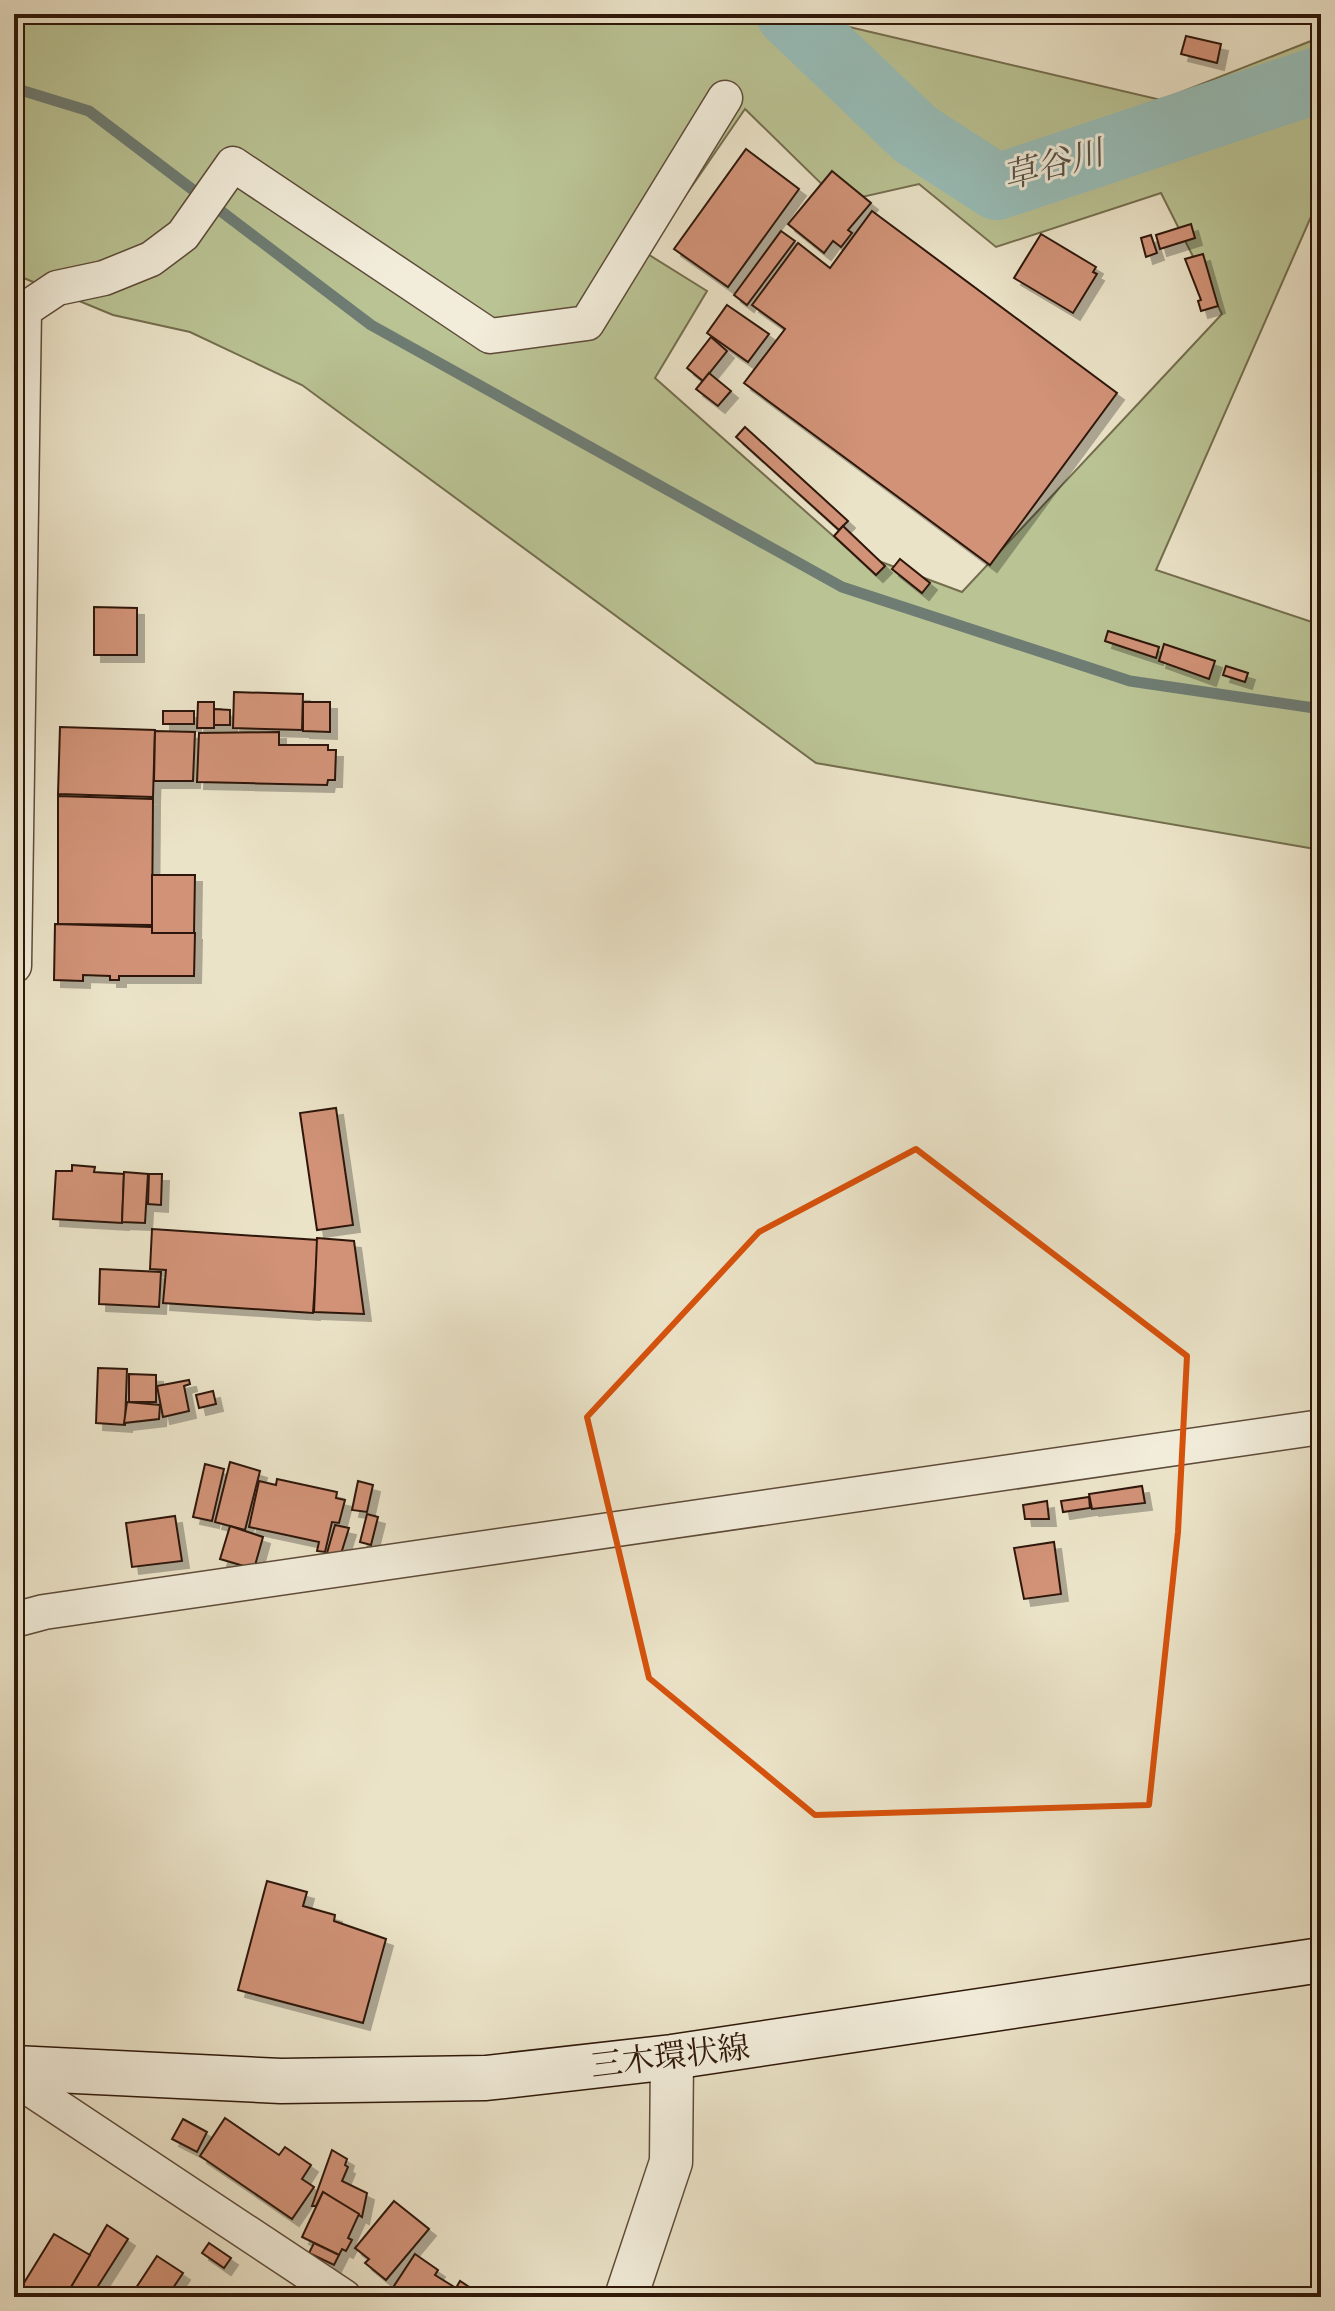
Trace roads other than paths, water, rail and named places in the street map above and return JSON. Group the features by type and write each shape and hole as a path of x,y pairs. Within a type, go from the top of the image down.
{"main road":[{"name":"三木環状線","path":"14,2068 281,2081 455,2079 672,2057 1321,1960"}],"street":[{"path":"14,966 19,309 57,288 104,278 151,259 183,235 233,164 490,336 587,323 725,98"},
{"path":"14,1620 44,1612 1321,1427"},
{"path":"626,2297 671,2162 672,2057"},
{"path":"14,2078 344,2297"}],"waterway":[{"name":"草谷川","path":"789,14 915,134 997,187 1321,79"},
{"path":"14,88 89,111 371,325 842,587 1130,681 1321,709"}]}
